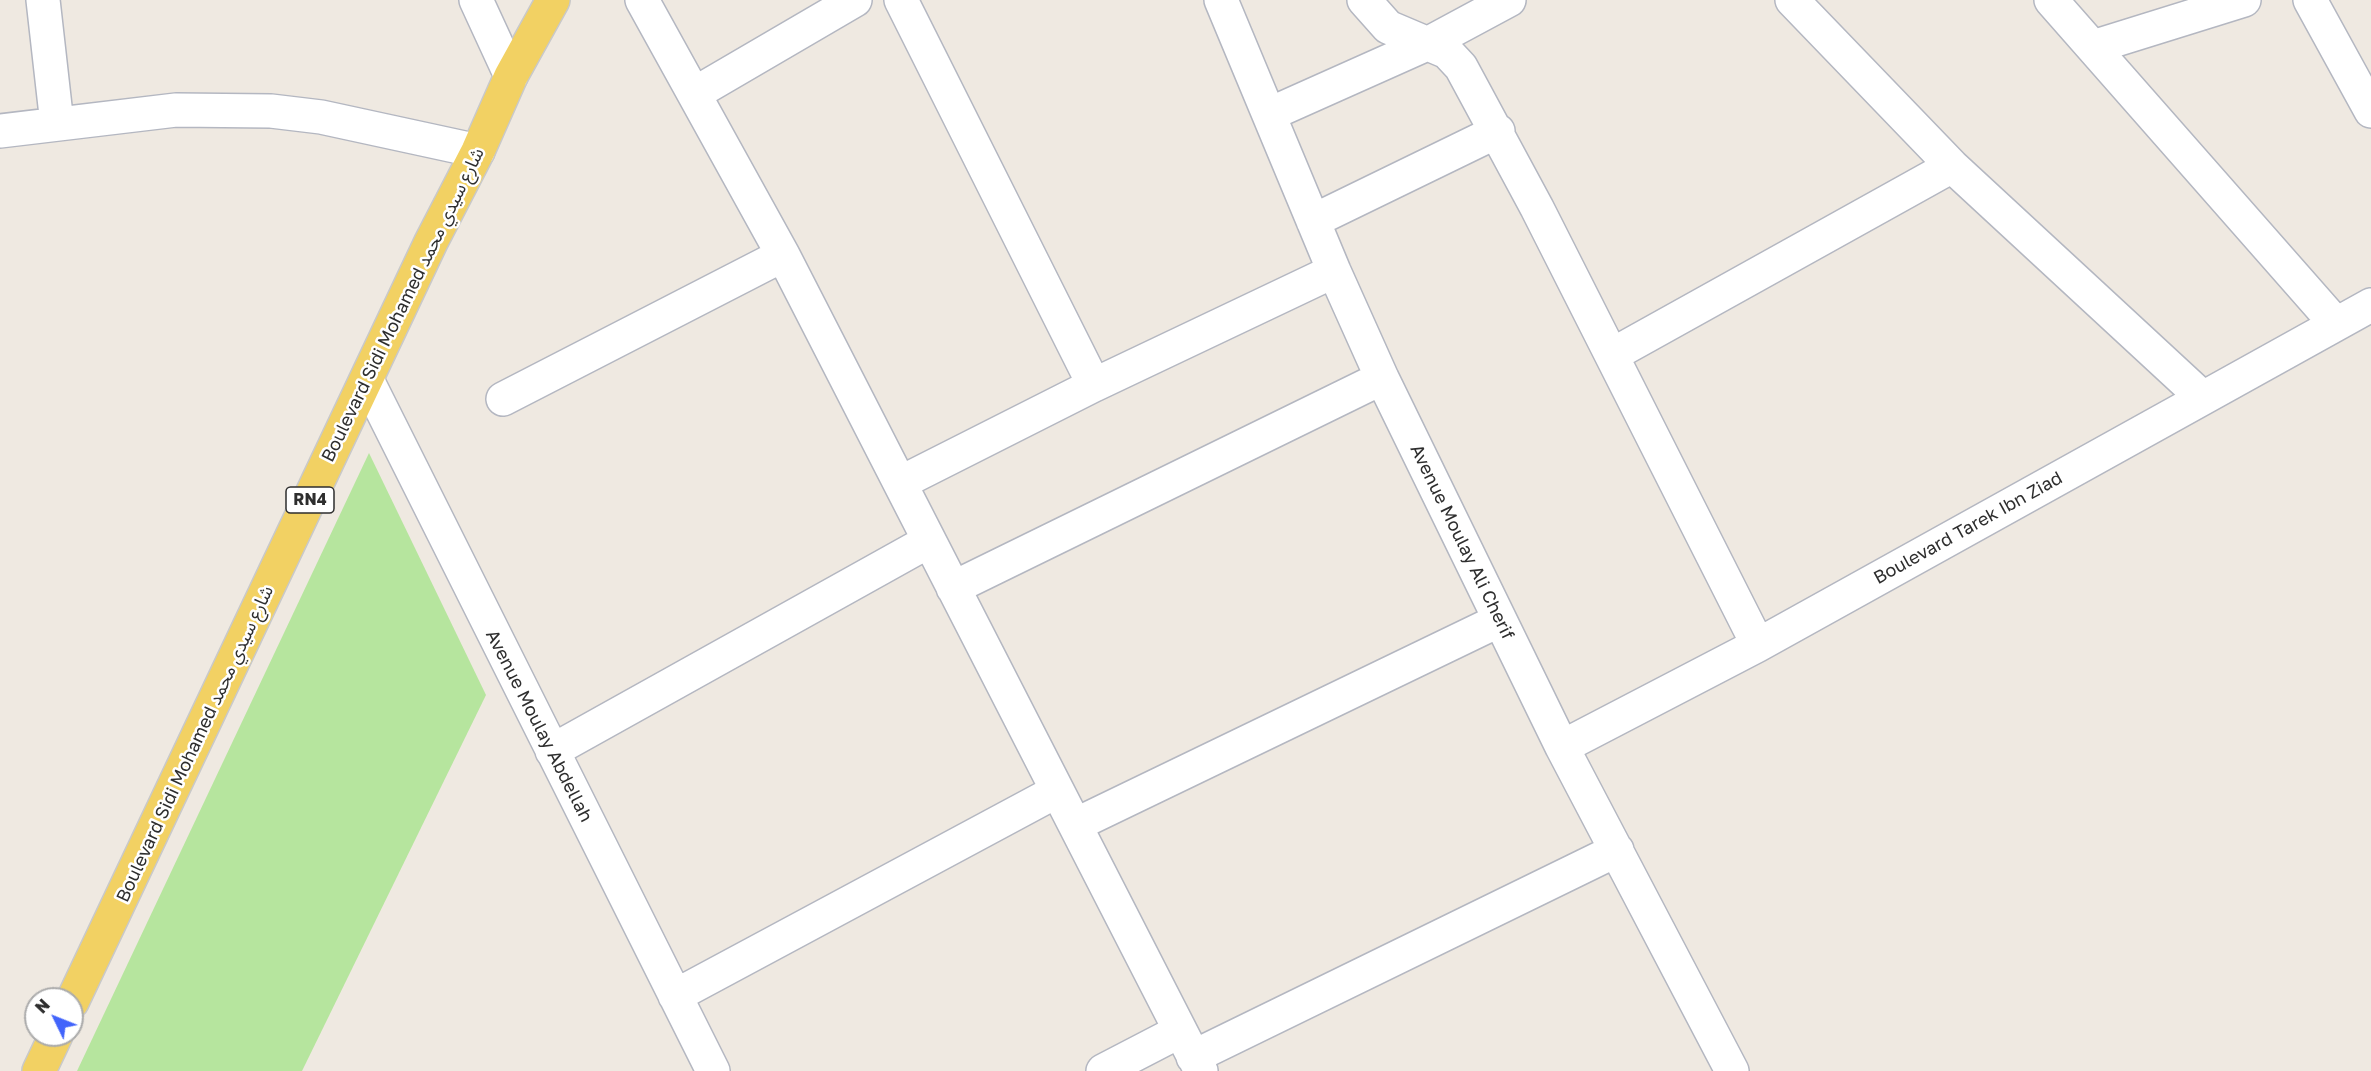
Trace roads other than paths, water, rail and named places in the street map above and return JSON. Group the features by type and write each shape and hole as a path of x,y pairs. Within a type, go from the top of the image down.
{"main road":[{"name":"Boulevard Sidi Mohamed شارع سيدي محمد","path":"79,987 431,242 478,151 511,76 553,0"},
{"path":"39,1071 50,1047"}],"street":[{"path":"43,0 57,124"},
{"path":"476,0 511,76"},
{"path":"642,0 783,255 1191,1053"},
{"path":"694,94 855,0"},
{"path":"902,0 1094,385"},
{"name":"Avenue Moulay Ali Cherif","path":"1221,0 1334,271 1382,378 1563,747 1732,1071"},
{"path":"1364,0 1388,27 1447,52 1461,67 1498,131 1758,645"},
{"path":"1270,114 1429,43 1509,0"},
{"path":"1792,0 1952,166 2203,398"},
{"path":"2050,0 2094,47 2336,324"},
{"path":"2094,47 2244,0"},
{"path":"2310,0 2371,111"},
{"path":"0,131 176,110 271,111 321,117 478,151"},
{"path":"1313,221 1498,131"},
{"path":"1612,355 1952,166"},
{"path":"503,399 783,255"},
{"path":"900,483 1094,385 1334,271"},
{"name":"Boulevard Tarek Ibn Ziad","path":"1563,747 1758,645 2371,305"},
{"path":"953,588 1382,378"},
{"name":"Avenue Moulay Abdellah","path":"367,380 713,1071"},
{"path":"552,751 929,541"},
{"path":"1075,825 1500,620"},
{"path":"675,996 1057,791"},
{"path":"1103,1071 1191,1053 1617,849"}]}
